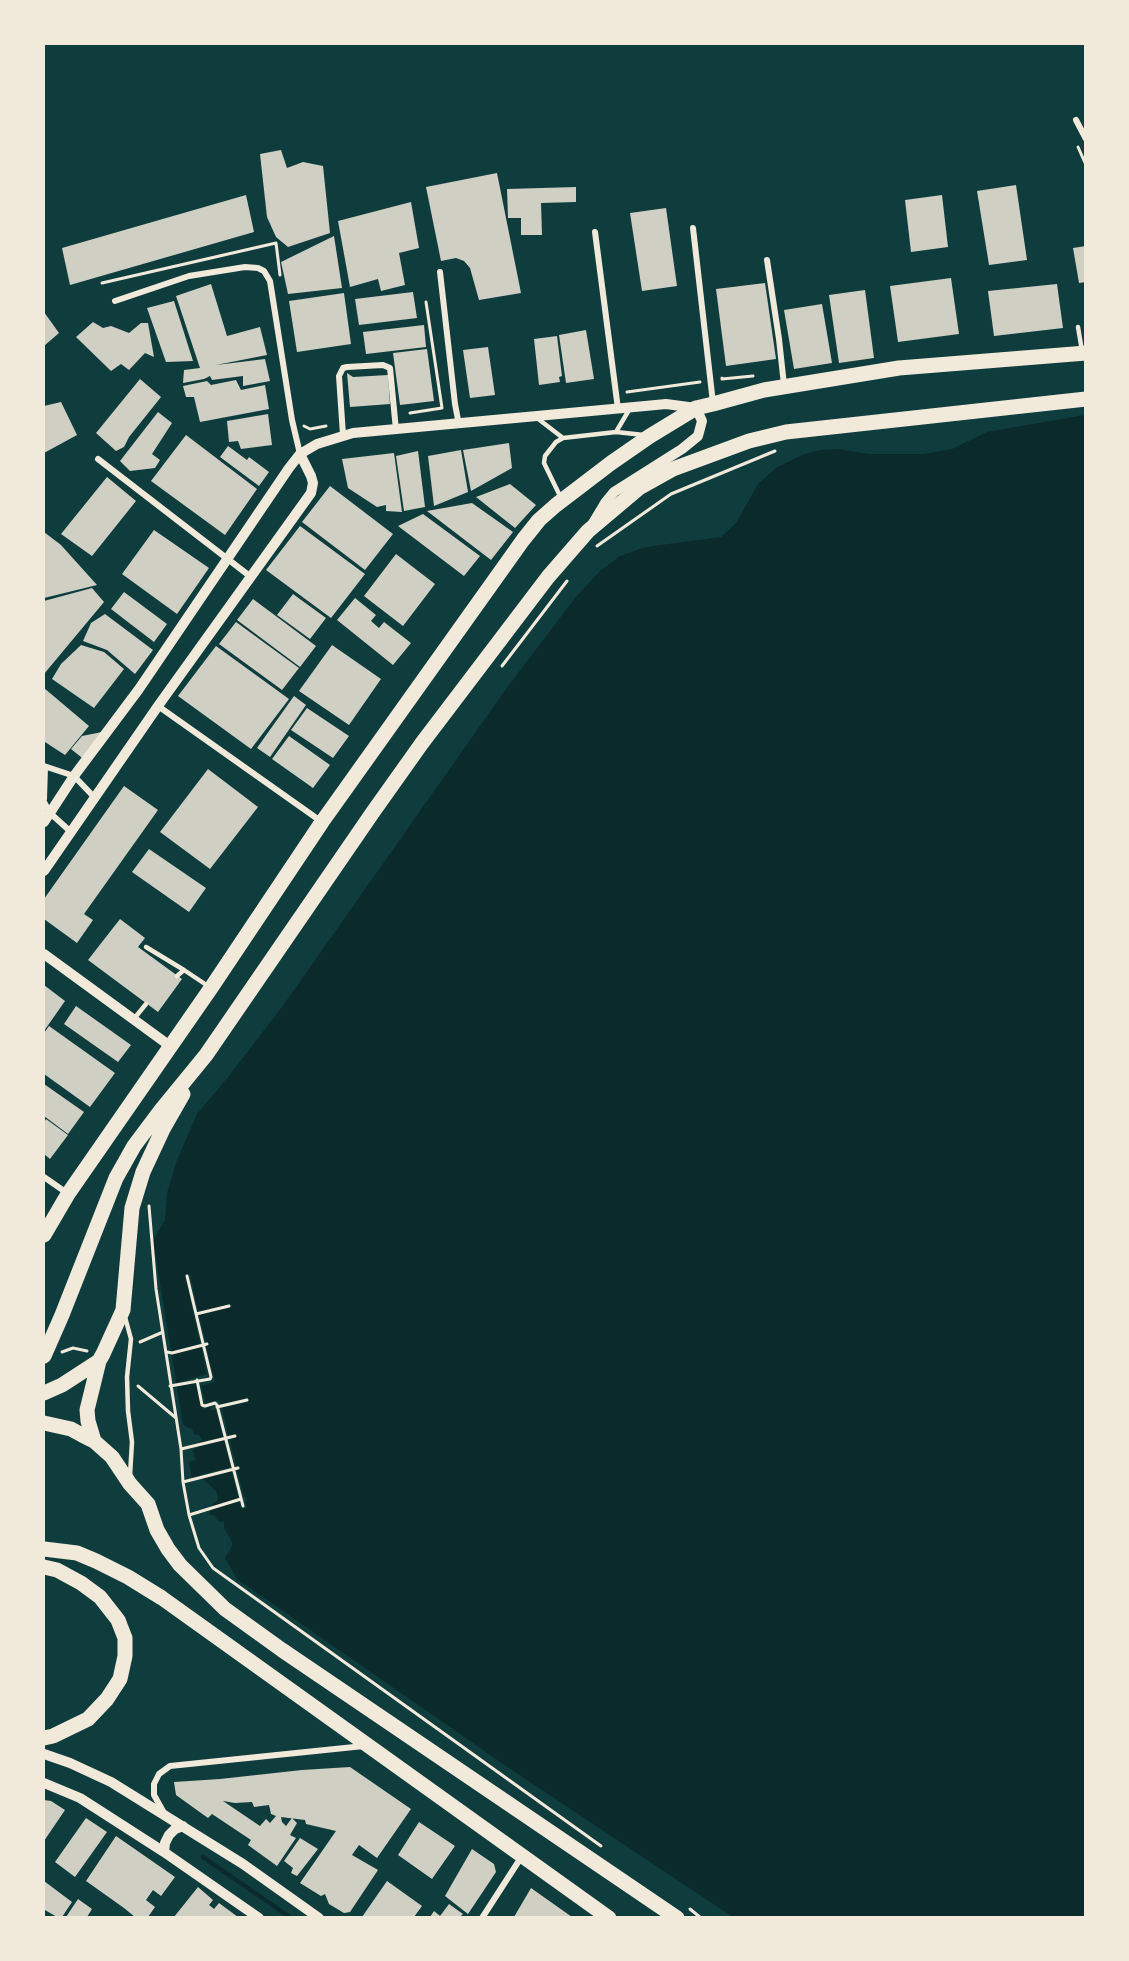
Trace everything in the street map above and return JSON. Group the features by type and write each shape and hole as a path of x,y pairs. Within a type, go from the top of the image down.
{"highway":[{"path":"44,1235 68,1194 211,988 322,822 523,540 539,520 562,500 650,436 696,408 758,391 783,380 1084,353"},
{"path":"94,1442 87,1410 99,1360 123,1310 132,1209 143,1172 163,1128 206,1055 366,822 548,577 588,531 639,488 673,469 749,441 786,432 1086,399"},
{"path":"44,1356 116,1178 134,1146 206,1055"},
{"path":"44,1393 99,1360"},
{"path":"44,1423 71,1429 94,1442 112,1457 130,1484 148,1504 158,1530 180,1565 225,1609 282,1650 673,1913"},
{"path":"44,1549 77,1553 128,1577 162,1598 609,1917"},
{"path":"44,1567 65,1574 100,1597 118,1620 124,1638 125,1656 120,1679 107,1700 87,1719 53,1736 44,1738"}],"street":[{"path":"1076,120 1086,139"},
{"path":"693,228 713,404"},
{"path":"595,232 618,409"},
{"path":"767,260 783,380"},
{"path":"44,871 158,706 311,493 313,483 300,454 292,420 270,281 264,271 245,267 189,276 115,301"},
{"path":"440,272 459,424"},
{"path":"343,435 339,376 343,369 347,368 383,365 390,368 396,430"},
{"path":"47,818 74,776 90,758 139,689 300,454 317,444 343,435 666,404 696,408 702,421 698,436 682,449 614,492 599,510 588,531"},
{"path":"98,459 251,577"},
{"path":"158,706 322,822"},
{"path":"47,818 44,800 44,767 74,776 95,799"},
{"path":"47,818 71,832"},
{"path":"44,954 170,1046"},
{"path":"44,1177 68,1194"},
{"path":"164,1814 154,1795 154,1784 159,1774 170,1766 367,1746"},
{"path":"44,1754 111,1782 243,1864 319,1917"},
{"path":"44,1783 80,1798 259,1917"},
{"path":"164,1852 169,1835 183,1826"},
{"path":"482,1917 522,1855"}],"lane":[{"path":"1078,327 1084,353"},
{"path":"616,432 630,408"},
{"path":"536,417 563,438"},
{"path":"562,500 544,463 545,456 556,442 563,438 616,432 650,436"},
{"path":"146,947 211,988"},
{"path":"177,976 184,970"},
{"path":"134,1020 146,1004"},
{"path":"123,1310 131,1340 128,1377 128,1411 132,1442 130,1484"}],"path":[{"path":"102,283 276,243 280,276"},
{"path":"720,368 722,379 783,380"},
{"path":"616,394 704,381"},
{"path":"591,552 604,539 671,494 780,450"},
{"path":"498,670 570,576"},
{"path":"148,1197 156,1289 181,1449 183,1482 189,1515 199,1548 213,1568 607,1850"},
{"path":"170,1386 211,1377 187,1276"},
{"path":"196,1314 229,1306"},
{"path":"130,1347 163,1332"},
{"path":"167,1352 172,1353 205,1344"},
{"path":"197,1380 202,1405 214,1403 218,1407 236,1468 243,1506"},
{"path":"218,1407 247,1400"},
{"path":"181,1449 234,1436"},
{"path":"183,1482 236,1468"},
{"path":"189,1515 242,1500"},
{"path":"673,1913 701,1917"}],"water":[{"path":"1085,415 1085,1917 733,1917 506,1766 237,1579 225,1558 232,1542 224,1528 224,1522 210,1515 211,1506 218,1498 216,1491 200,1476 192,1478 189,1462 195,1460 193,1450 202,1440 199,1435 194,1434 192,1429 183,1425 153,1240 165,1220 167,1193 177,1160 197,1114 282,1007 506,689 575,598 600,571 620,556 646,547 721,537 736,523 758,484 776,468 802,455 820,450 838,449 869,454 924,454 952,449 987,432"}],"pier":[{"path":"185,1274 190,1274 198,1312 231,1304 232,1307 199,1315 206,1342 209,1345 206,1346 215,1382 201,1386 206,1403 219,1400 221,1404 248,1398 249,1402 222,1408 228,1435 236,1434 236,1437 230,1439 236,1466 240,1469 237,1470 244,1497 247,1500 245,1501 247,1508 241,1509 239,1502 212,1509 211,1507 238,1498 232,1471 202,1478 200,1475 231,1467 224,1440 199,1446 199,1443 223,1437 216,1410 211,1410 210,1407 202,1409 195,1382 177,1387 176,1383 207,1374 201,1347 172,1354 171,1351 200,1344"}],"building":[{"path":"281,150 287,168 303,162 323,166 330,233 288,247 276,237 267,217 260,154"},
{"path":"497,173 521,293 479,300 470,268 464,261 456,258 441,261 426,187"},
{"path":"1016,185 1027,260 989,265 977,191"},
{"path":"576,187 576,202 541,203 542,235 521,235 521,218 508,218 507,189"},
{"path":"246,195 254,232 70,285 62,248"},
{"path":"942,195 948,247 911,252 905,200"},
{"path":"411,202 419,248 399,253 405,285 381,291 378,279 350,287 338,221"},
{"path":"666,208 677,286 642,291 630,213"},
{"path":"334,236 342,288 288,294 281,262"},
{"path":"1086,246 1086,282 1079,283 1073,248"},
{"path":"951,278 959,334 898,342 890,286"},
{"path":"765,283 776,359 726,366 716,289"},
{"path":"211,284 227,336 260,327 267,355 216,365 265,359 270,381 243,386 243,376 212,380 210,376 183,383 184,370 200,368 176,296"},
{"path":"1057,284 1063,328 994,336 988,291"},
{"path":"865,290 874,358 839,363 829,295"},
{"path":"413,292 417,318 359,325 355,299"},
{"path":"344,293 351,344 297,352 289,301"},
{"path":"174,301 193,361 166,362 147,308"},
{"path":"822,304 832,363 794,369 784,310"},
{"path":"44,312 59,333 44,346"},
{"path":"93,322 103,328 111,326 129,333 141,323 148,323 154,357 145,353 129,370 121,364 111,371 76,337"},
{"path":"424,325 426,347 366,354 363,332"},
{"path":"586,330 594,379 566,383 559,335"},
{"path":"557,336 562,376 559,377 560,382 539,385 534,339"},
{"path":"488,347 495,395 470,398 463,350"},
{"path":"427,349 434,401 400,405 393,353"},
{"path":"347,373 353,377 388,375 390,404 350,407"},
{"path":"140,379 161,397 129,437 124,447 116,451 96,433"},
{"path":"236,380 241,390 265,385 269,409 200,422 194,397 186,397 183,386 207,381 211,385"},
{"path":"61,402 77,435 44,453 44,406"},
{"path":"158,412 172,423 152,454 160,460 155,468 130,471 120,461"},
{"path":"268,414 272,445 241,449 238,441 229,442 227,421"},
{"path":"186,435 257,489 225,535 151,481"},
{"path":"509,443 512,468 471,491 463,450"},
{"path":"228,446 247,460 249,457 269,472 259,486 220,457"},
{"path":"461,450 468,492 434,506 428,456"},
{"path":"418,451 425,507 404,511 396,456"},
{"path":"394,453 402,512 386,511 386,505 377,507 348,488 342,459"},
{"path":"107,477 136,501 92,556 61,534"},
{"path":"510,484 536,505 515,528 476,497"},
{"path":"330,486 393,534 365,570 302,522"},
{"path":"472,503 513,532 491,560 427,511"},
{"path":"423,514 480,556 464,576 398,526"},
{"path":"300,526 365,574 331,618 266,570"},
{"path":"154,530 209,568 177,614 122,574"},
{"path":"44,532 61,545 97,585 44,598"},
{"path":"396,554 435,584 403,626 364,596"},
{"path":"92,588 104,602 44,674 44,601"},
{"path":"124,592 167,624 154,642 111,609"},
{"path":"293,594 326,618 310,639 277,615"},
{"path":"355,598 376,615 371,621 379,628 384,622 411,643 393,665 337,620"},
{"path":"253,599 316,646 300,667 237,620"},
{"path":"105,614 153,650 135,674 107,650 83,641 91,623"},
{"path":"236,622 299,668 282,690 219,644"},
{"path":"81,645 104,652 124,669 94,708 52,679 61,664"},
{"path":"332,645 381,679 349,725 299,691"},
{"path":"216,646 289,699 251,749 178,696"},
{"path":"44,688 89,726 65,755 45,742"},
{"path":"294,696 306,705 270,757 257,748"},
{"path":"307,708 349,736 333,758 291,730"},
{"path":"107,731 86,761 71,749 82,736"},
{"path":"289,736 330,765 313,788 272,759"},
{"path":"208,769 258,807 210,869 160,832"},
{"path":"124,786 158,810 84,914 93,920 77,943 44,919 44,899"},
{"path":"149,849 206,888 189,912 132,872"},
{"path":"120,919 145,938 138,947 182,979 158,1012 88,960"},
{"path":"44,985 65,1001 44,1031"},
{"path":"76,1006 131,1045 118,1062 64,1024"},
{"path":"49,1026 115,1073 90,1107 44,1074 44,1033"},
{"path":"44,1084 84,1112 68,1134 44,1116"},
{"path":"46,1119 68,1135 50,1159 44,1154"},
{"path":"350,1767 411,1809 377,1858 359,1845 352,1855 378,1870 350,1912 344,1913 329,1904 325,1894 321,1896 300,1883 336,1831 306,1824 305,1820 292,1818 297,1823 290,1835 296,1838 277,1866 248,1845 251,1840 212,1814 208,1818 176,1795 174,1782","holes":["223,1801 252,1802 254,1807 269,1805 271,1814 276,1816 270,1823 266,1819 260,1826","281,1817 292,1818 286,1826 282,1822"]},
{"path":"44,1800 51,1801 65,1810 44,1841"},
{"path":"86,1818 107,1832 75,1877 55,1862"},
{"path":"419,1822 455,1846 432,1879 398,1855"},
{"path":"116,1836 175,1877 161,1896 153,1890 146,1900 155,1907 148,1917 135,1917 86,1881"},
{"path":"300,1838 318,1849 297,1876 291,1873 293,1868 284,1861"},
{"path":"472,1849 494,1864 496,1872 468,1914 445,1896"},
{"path":"44,1881 72,1902 62,1917 57,1917 45,1910 44,1913"},
{"path":"387,1881 422,1906 414,1917 362,1917"},
{"path":"198,1887 213,1900 209,1905 214,1909 219,1903 238,1917 174,1917"},
{"path":"531,1888 572,1917 514,1917"},
{"path":"78,1899 92,1909 87,1917 66,1917"},
{"path":"449,1904 463,1914 460,1917 430,1917 434,1911 440,1916"}],"waterway":[{"path":"203,1857 291,1918"}]}
